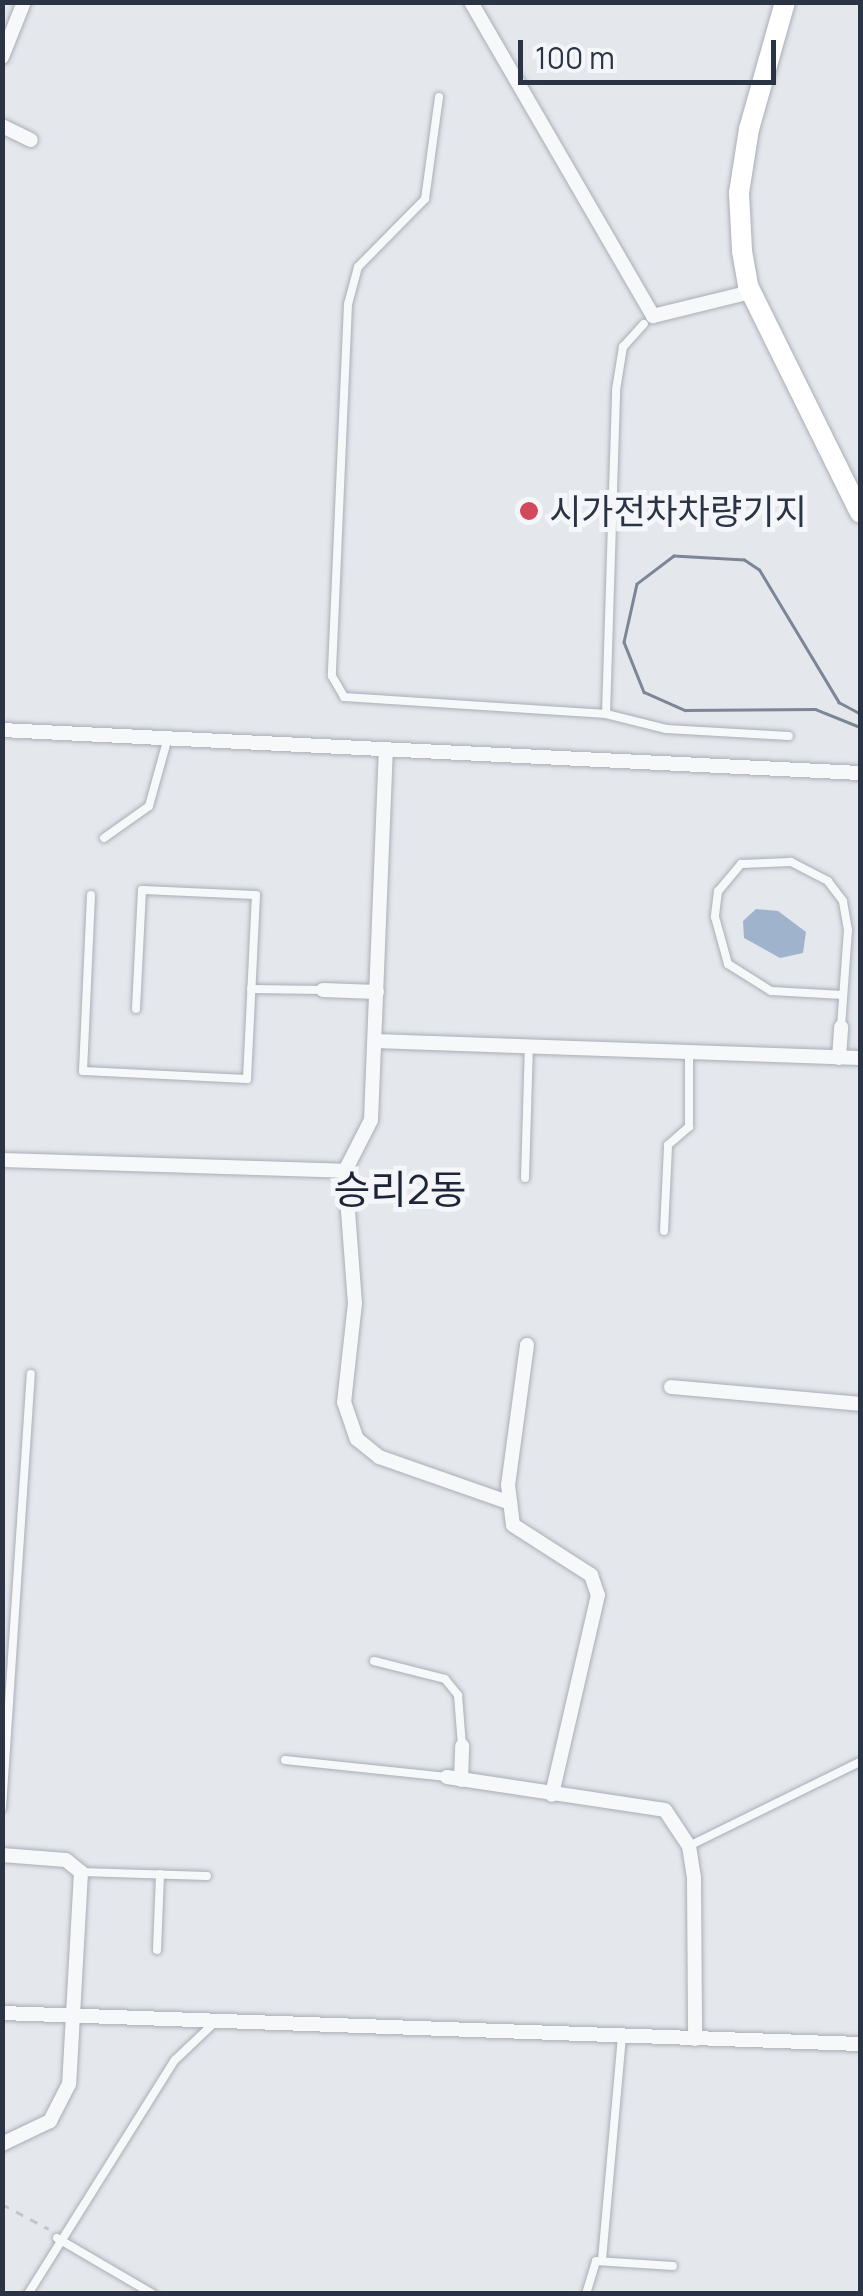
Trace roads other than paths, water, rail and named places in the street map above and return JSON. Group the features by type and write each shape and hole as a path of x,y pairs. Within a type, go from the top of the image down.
{"main road":[{"path":"785,2 738,193 751,292 860,513"}],"street":[{"path":"2,58 24,2"},
{"path":"471,2 649,320 751,292"},
{"path":"2,126 31,140"},
{"path":"2,730 860,773"},
{"path":"386,750 371,1120 345,1171 355,1304 344,1402 357,1439 379,1457 510,1503"},
{"path":"323,990 377,992"},
{"path":"839,1058 841,1027"},
{"path":"375,1041 860,1058"},
{"path":"2,1160 345,1171"},
{"path":"527,1345 510,1503 513,1525 592,1575 598,1594 552,1795"},
{"path":"671,1387 860,1404"},
{"path":"462,1746 454,1779 665,1810 689,1846 694,2039"},
{"path":"2,1854 66,1860 82,1872 61,2107 2,2144"},
{"path":"2,2012 860,2044"}],"lane":[{"path":"438,97 426,199 358,267 348,304 332,676 344,696 362,701 606,714 666,729 789,736"},
{"path":"606,714 616,390 624,347 649,320"},
{"path":"104,838 149,806 167,741"},
{"path":"841,1027 848,930 828,881 791,862 741,864 718,891 715,917 728,964 772,991 843,995"},
{"path":"91,895 84,1071 248,1078 256,896 142,890 136,1009"},
{"path":"251,989 323,990"},
{"path":"525,1178 529,1048"},
{"path":"664,1231 668,1145 689,1127 689,1055"},
{"path":"2,1808 6,1702 31,1374"},
{"path":"374,1661 445,1679 458,1695 462,1746"},
{"path":"284,1760 454,1779"},
{"path":"689,1846 860,1762"},
{"path":"82,1872 207,1876"},
{"path":"157,1950 160,1874"},
{"path":"28,2294 57,2238 174,2060 217,2020"},
{"path":"586,2294 602,2260 622,2036"},
{"path":"57,2238 154,2294"},
{"path":"602,2260 673,2266"}],"water":[{"path":"756,909 778,911 806,932 803,953 780,958 744,938 743,921"}],"tram line":[{"path":"860,714 839,703 759,570 744,560 674,556 637,584 624,642 644,692 685,710 815,709 860,727"}],"place":[{"name":"시가전차차량기지","path":"529,511"}],"district":[{"name":"승리2동","path":"400,1189"}]}
